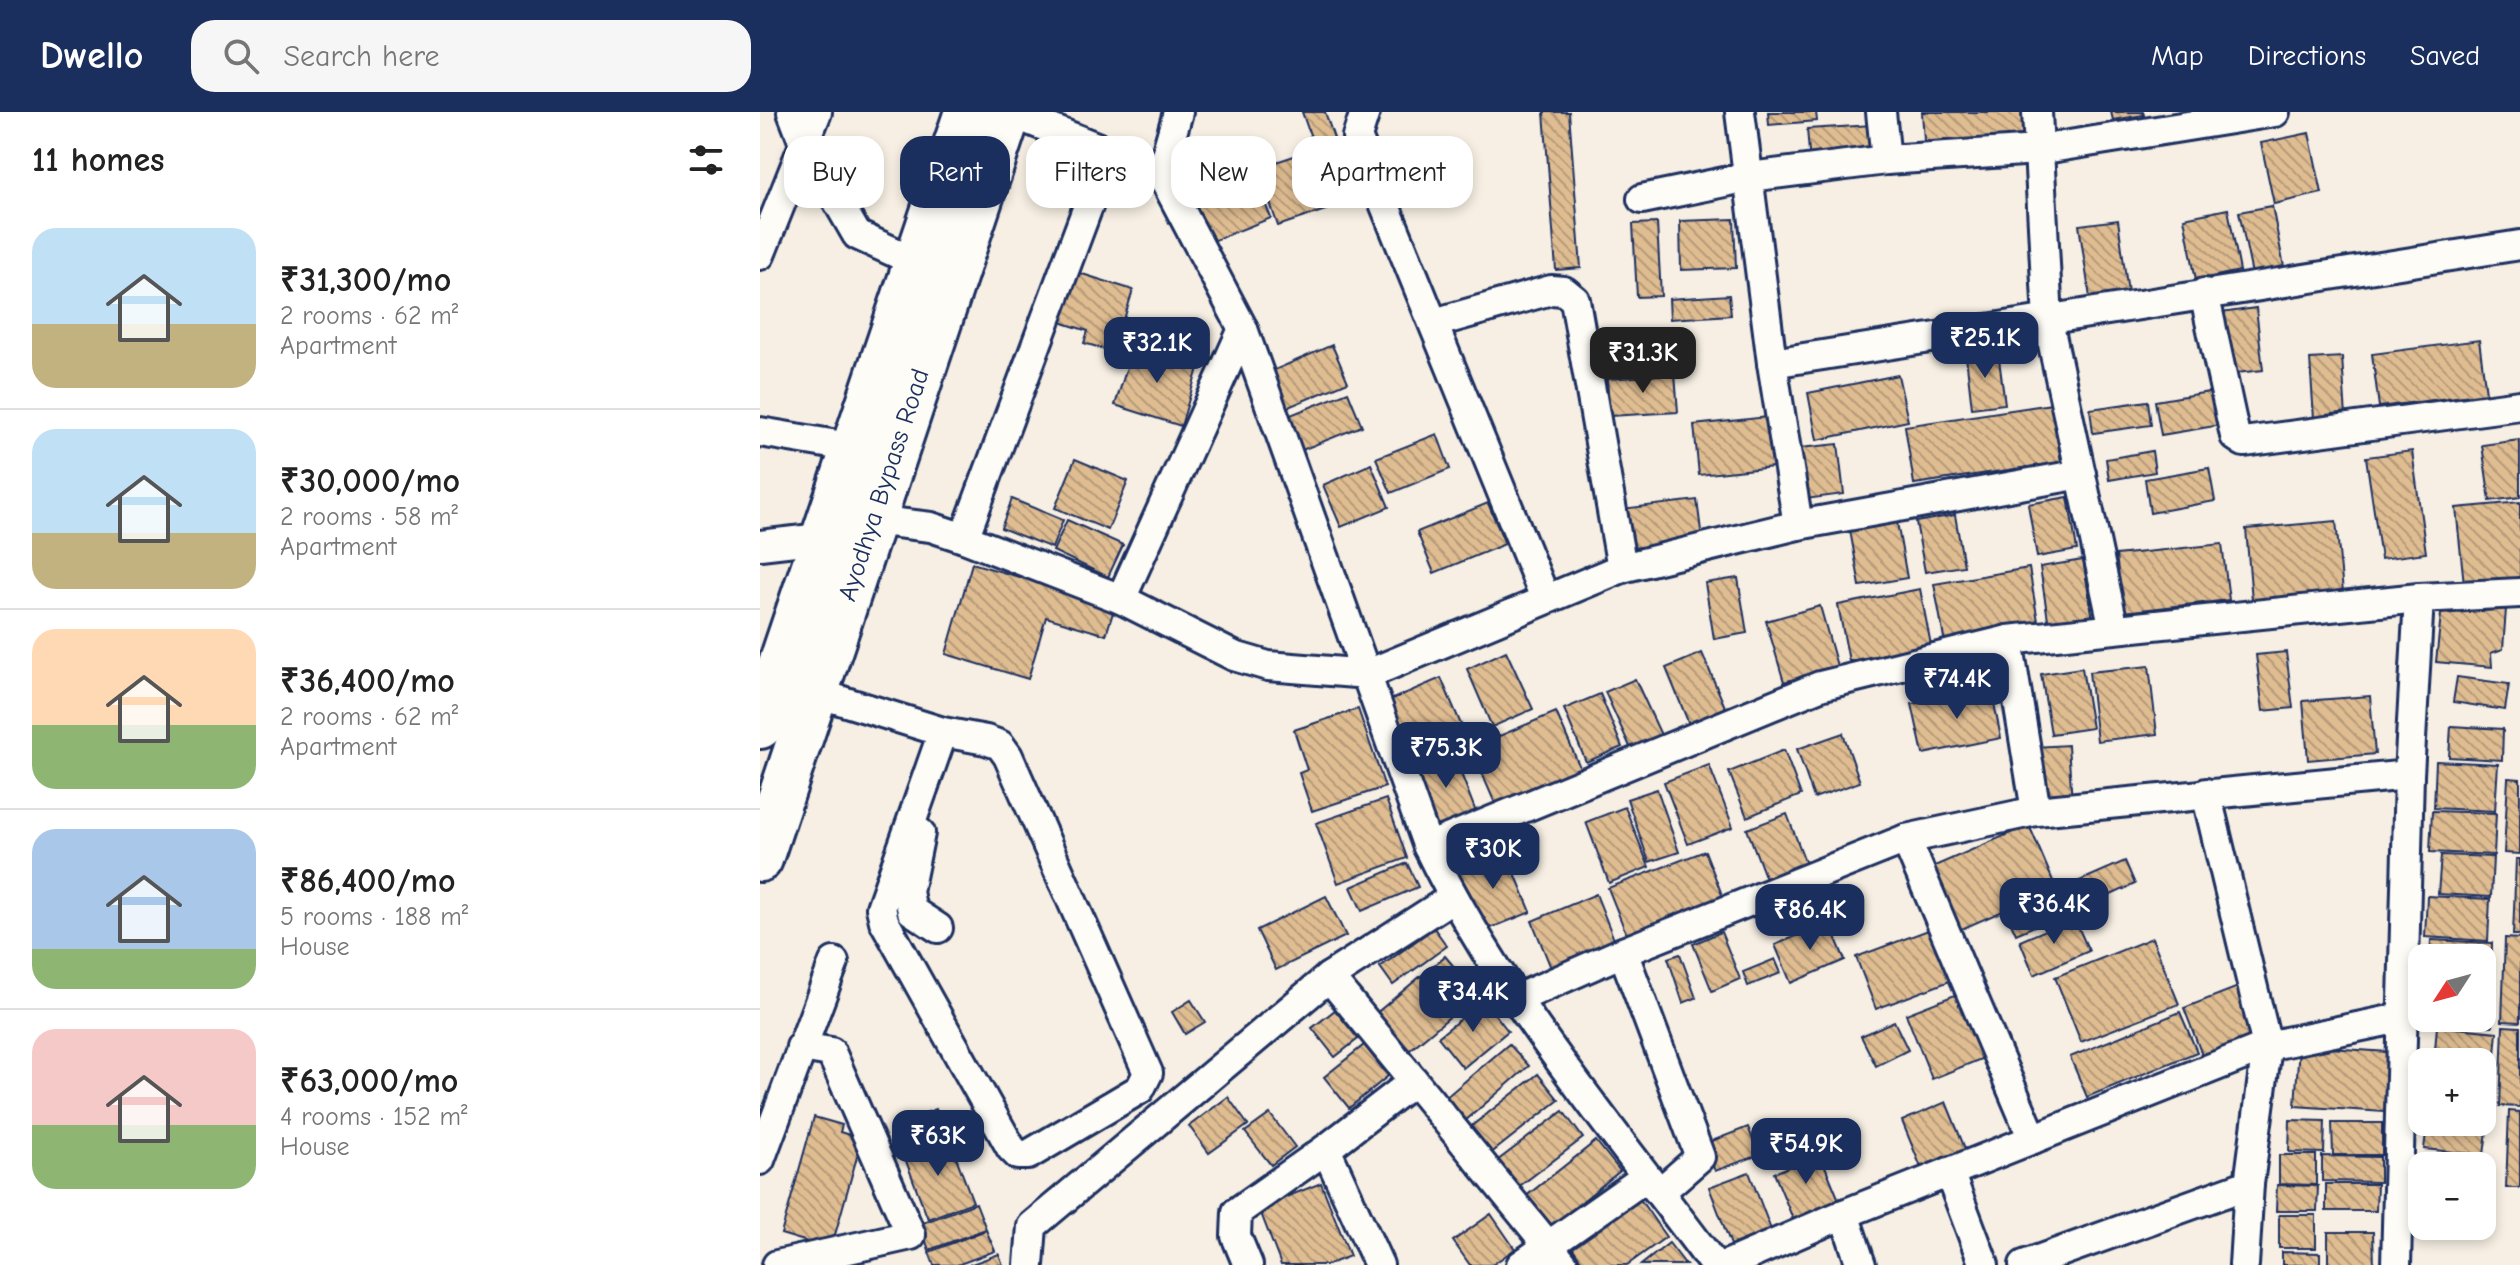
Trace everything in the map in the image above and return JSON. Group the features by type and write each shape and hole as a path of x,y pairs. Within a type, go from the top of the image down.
{"main road":[{"name":"Ayodhya Bypass Road","path":"760,724 770,662 854,530 855,448 967,112"},
{"name":"Ayodhya Bypass Road","path":"760,859 817,693 854,530 1009,112"}],"street":[{"path":"792,112 801,136"},
{"path":"807,136 817,112"},
{"path":"1009,112 1067,136"},
{"path":"1161,173 1178,112"},
{"path":"1365,112 1357,137 1545,598"},
{"path":"1740,112 1772,363 1798,525"},
{"path":"1881,112 1886,160"},
{"path":"2037,112 2048,321 2114,629"},
{"path":"1642,199 1749,177 1886,160 2038,150 2275,112"},
{"path":"1155,171 1161,173 1243,329 1428,847 1452,898 1514,1000 1714,1265"},
{"path":"760,255 784,194"},
{"path":"841,208 857,235 916,262"},
{"path":"964,538 1087,208"},
{"path":"1772,363 2520,245"},
{"path":"1434,323 1551,290 1564,291 1575,300 1622,568"},
{"path":"2204,293 2235,436 2244,442 2520,405"},
{"path":"1121,599 1243,329"},
{"path":"760,432 855,448"},
{"path":"760,545 854,530 931,527 1121,599 1245,659 1268,666 1368,674 1622,568 1798,525 2081,474"},
{"path":"1428,847 1820,686 2008,640 2419,598 2520,593"},
{"path":"2396,1265 2405,1017 2409,775 2419,598"},
{"path":"2008,640 2036,811"},
{"path":"817,693 943,732 986,740 1000,745 1008,756 1148,1073 1140,1089 1028,1155 1018,1155 1011,1148 884,921 883,896 943,732"},
{"path":"1514,1000 1623,952 1906,839 2036,811 2409,775"},
{"path":"2206,793 2267,1046 2249,1184 2244,1265"},
{"path":"918,800 920,835 908,892 912,911 938,928"},
{"path":"1906,839 2033,1139"},
{"path":"1029,1265 1032,1226 1329,977 1452,898"},
{"path":"1521,1265 1557,1255 1653,1184 1700,1157 1623,952"},
{"path":"760,1160 834,962"},
{"path":"1329,977 1557,1255"},
{"path":"1726,1265 1844,1214 2267,1046 2405,1017"},
{"path":"777,1265 911,1235 831,1052 801,1047"},
{"path":"1248,1265 1236,1236 1237,1212 1414,1081"},
{"path":"1326,1149 1379,1265"},
{"path":"1949,1172 1984,1265"},
{"path":"2024,1265 2249,1184"},
{"path":"1844,1214 1861,1265"}],"building":[{"path":"1302,112 1325,112 1333,136 1310,136"},
{"path":"1544,112 1569,112 1581,268 1556,270"},
{"path":"1768,112 1816,112 1817,121 1769,125"},
{"path":"1922,112 2030,112 2033,147 1925,155"},
{"path":"2111,112 2143,112 2144,115 2113,120"},
{"path":"1873,125 1876,160 1810,164 1807,129"},
{"path":"2309,133 2322,193 2274,204 2261,143"},
{"path":"1292,157 1292,208 1331,208 1278,226 1272,208 1276,208 1276,162"},
{"path":"2272,206 2285,272 2253,279 2239,212"},
{"path":"1191,208 1267,208 1271,218 1205,244"},
{"path":"2228,209 2240,271 2196,280 2184,218"},
{"path":"1734,219 1736,268 1681,270 1680,221"},
{"path":"2118,220 2128,293 2090,298 2079,225"},
{"path":"1657,223 1661,296 1637,297 1633,224"},
{"path":"1076,272 1133,290 1114,352 1084,343 1088,331 1060,322"},
{"path":"1729,295 1731,315 1670,319 1669,299"},
{"path":"2256,308 2263,370 2228,374 2221,313"},
{"path":"2479,340 2486,393 2379,407 2372,354"},
{"path":"1134,345 1199,365 1181,426 1115,405"},
{"path":"1332,345 1348,382 1279,411 1263,375"},
{"path":"1676,347 1677,366 1615,371 1613,353"},
{"path":"1998,352 2005,404 1972,408 1966,356"},
{"path":"2342,357 2346,417 2314,419 2310,359"},
{"path":"1675,374 1678,412 1610,416 1607,379"},
{"path":"1898,375 1908,421 1817,440 1808,393"},
{"path":"2215,391 2221,425 2161,435 2155,401"},
{"path":"1348,392 1362,426 1302,450 1288,416"},
{"path":"2148,401 2151,425 2093,433 2090,409"},
{"path":"2052,404 2061,462 1914,484 1905,426"},
{"path":"1767,417 1773,467 1699,475 1694,425"},
{"path":"1437,434 1450,469 1391,493 1376,458"},
{"path":"2520,440 2520,497 2490,501 2482,445"},
{"path":"1838,444 1844,494 1806,499 1800,448"},
{"path":"2152,451 2155,472 2109,480 2106,459"},
{"path":"2412,451 2426,553 2381,559 2366,457"},
{"path":"1075,459 1128,481 1108,530 1055,508"},
{"path":"1371,464 1389,507 1341,527 1323,485"},
{"path":"2209,468 2215,501 2150,513 2145,479"},
{"path":"2068,497 2077,550 2037,557 2028,504"},
{"path":"1012,499 1063,520 1052,548 1001,528"},
{"path":"1697,500 1702,539 1626,549 1621,509"},
{"path":"2520,502 2520,578 2464,584 2456,508"},
{"path":"1488,503 1505,544 1434,573 1417,532"},
{"path":"1955,515 1964,566 1925,572 1916,522"},
{"path":"1067,520 1123,545 1108,577 1053,551"},
{"path":"2336,521 2343,592 2252,600 2246,529"},
{"path":"1897,522 1907,578 1860,586 1850,530"},
{"path":"2222,544 2229,600 2123,612 2116,555"},
{"path":"2083,560 2093,619 2049,626 2040,567"},
{"path":"972,563 1115,606 1106,635 1046,617 1028,679 946,654"},
{"path":"2029,568 2040,633 1946,649 1934,584"},
{"path":"1738,578 1747,633 1714,639 1705,583"},
{"path":"1920,589 1931,645 1849,661 1838,605"},
{"path":"1820,606 1837,666 1784,682 1766,621"},
{"path":"2506,609 2503,649 2491,653 2492,667 2436,662 2441,614"},
{"path":"1506,651 1533,709 1492,727 1467,669"},
{"path":"2286,652 2293,708 2263,711 2256,655"},
{"path":"1702,653 1728,714 1691,729 1666,668"},
{"path":"2149,666 2157,734 2097,741 2089,672"},
{"path":"2082,668 2092,728 2051,734 2041,674"},
{"path":"2457,677 2509,684 2505,710 2453,702"},
{"path":"1441,678 1466,736 1415,758 1390,700"},
{"path":"1635,679 1661,735 1631,749 1605,692"},
{"path":"1991,688 2001,738 1923,754 1912,704"},
{"path":"1600,694 1622,747 1586,762 1564,709"},
{"path":"2370,696 2375,754 2308,760 2303,701"},
{"path":"1358,709 1385,787 1312,811 1299,773 1307,770 1294,730"},
{"path":"1556,712 1582,772 1497,808 1471,748"},
{"path":"2451,726 2503,729 2502,760 2449,757"},
{"path":"1843,733 1860,782 1814,798 1797,749"},
{"path":"2068,745 2072,802 2039,804 2035,747"},
{"path":"1452,750 1477,815 1439,830 1414,765"},
{"path":"1784,750 1801,795 1747,817 1729,772"},
{"path":"2436,761 2498,764 2495,811 2434,808"},
{"path":"1709,765 1733,827 1688,844 1664,782"},
{"path":"2508,778 2520,779 2520,854 2504,853"},
{"path":"1657,789 1679,852 1649,862 1627,799"},
{"path":"1386,799 1407,858 1338,883 1316,823"},
{"path":"1625,807 1649,867 1609,883 1586,822"},
{"path":"2432,811 2496,813 2494,855 2430,852"},
{"path":"1787,814 1806,864 1766,879 1747,829"},
{"path":"2029,825 2056,888 1957,931 1930,868"},
{"path":"1505,849 1531,912 1481,932 1456,870"},
{"path":"1705,851 1724,900 1628,938 1608,888"},
{"path":"2441,855 2493,857 2491,897 2438,894"},
{"path":"2516,859 2520,859 2520,935 2513,935"},
{"path":"2125,861 2135,884 2078,910 2068,886"},
{"path":"1407,863 1418,887 1362,911 1351,887"},
{"path":"1596,894 1615,942 1551,968 1532,921"},
{"path":"2059,894 2067,912 2016,934 2008,916"},
{"path":"1326,896 1346,936 1276,970 1257,930"},
{"path":"2427,896 2490,899 2488,941 2425,937"},
{"path":"2074,918 2089,951 2034,975 2020,941"},
{"path":"1829,922 1845,960 1791,983 1775,945"},
{"path":"1434,928 1447,946 1393,985 1380,967"},
{"path":"1931,929 1950,981 1876,1009 1856,957"},
{"path":"1721,932 1740,979 1712,991 1693,944"},
{"path":"2152,938 2179,1004 2081,1042 2055,977"},
{"path":"2505,938 2520,939 2520,1022 2502,1021"},
{"path":"2431,940 2492,943 2492,944 2431,944"},
{"path":"1680,954 1696,998 1683,1003 1668,958"},
{"path":"1445,956 1477,994 1405,1054 1374,1015"},
{"path":"1775,959 1781,973 1748,986 1743,972"},
{"path":"2238,987 2255,1035 2202,1055 2184,1008"},
{"path":"1960,993 1986,1057 1932,1079 1906,1014"},
{"path":"1191,1000 1205,1022 1185,1034 1172,1012"},
{"path":"1484,1000 1508,1031 1463,1068 1438,1037"},
{"path":"1335,1010 1358,1039 1335,1057 1312,1028"},
{"path":"2180,1012 2197,1052 2087,1097 2070,1057"},
{"path":"1894,1021 1908,1050 1876,1066 1861,1036"},
{"path":"2503,1026 2520,1027 2520,1107 2500,1106"},
{"path":"2436,1032 2497,1032 2496,1048 2435,1048"},
{"path":"1509,1044 1529,1066 1465,1121 1445,1098"},
{"path":"1364,1045 1388,1076 1349,1108 1324,1077"},
{"path":"2299,1046 2388,1052 2384,1112 2295,1106"},
{"path":"1538,1074 1559,1100 1490,1154 1469,1128"},
{"path":"1228,1097 1248,1125 1209,1153 1189,1126"},
{"path":"1946,1102 1966,1151 1922,1170 1902,1121"},
{"path":"936,1109 945,1134 901,1151 892,1125"},
{"path":"1563,1111 1583,1138 1517,1188 1497,1161"},
{"path":"2509,1111 2520,1112 2520,1188 2506,1188"},
{"path":"1270,1114 1295,1147 1271,1165 1245,1132"},
{"path":"814,1117 842,1125 840,1132 862,1139 831,1249 781,1234"},
{"path":"2290,1120 2325,1121 2324,1153 2289,1152"},
{"path":"2332,1123 2382,1123 2382,1155 2333,1155"},
{"path":"1748,1127 1759,1155 1715,1171 1704,1144"},
{"path":"948,1136 973,1202 928,1219 903,1153"},
{"path":"2426,1136 2486,1136 2484,1152 2424,1149"},
{"path":"1596,1141 1620,1171 1549,1228 1525,1197"},
{"path":"1820,1154 1839,1200 1793,1219 1774,1173"},
{"path":"2279,1155 2316,1155 2316,1185 2279,1184"},
{"path":"2322,1156 2380,1157 2380,1182 2322,1181"},
{"path":"1749,1172 1771,1230 1731,1245 1709,1187"},
{"path":"1321,1183 1350,1256 1327,1265 1281,1265 1259,1208"},
{"path":"2326,1184 2377,1184 2376,1211 2326,1211"},
{"path":"2277,1185 2318,1186 2317,1211 2276,1211"},
{"path":"1639,1198 1666,1237 1627,1265 1584,1265 1572,1247"},
{"path":"976,1203 986,1229 929,1250 920,1224"},
{"path":"1491,1214 1515,1249 1492,1265 1470,1265 1453,1241"},
{"path":"2279,1215 2316,1215 2316,1248 2279,1248"},
{"path":"986,1230 995,1251 957,1265 934,1265 929,1252"},
{"path":"2328,1232 2373,1232 2374,1265 2328,1265"},
{"path":"1669,1243 1686,1265 1641,1265"},
{"path":"2282,1252 2320,1253 2320,1265 2282,1265"},
{"path":"999,1254 1003,1265 969,1265"}]}
